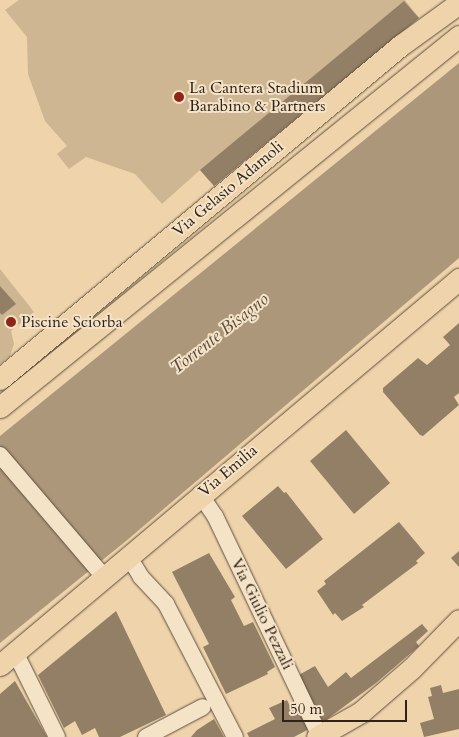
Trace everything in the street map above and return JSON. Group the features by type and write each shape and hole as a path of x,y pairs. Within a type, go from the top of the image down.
{"main road":[{"name":"Via Gelasio Adamoli","path":"0,378 401,46 459,3"},
{"name":"Via Gelasio Adamoli","path":"0,407 459,36"},
{"name":"Via Emilia","path":"8,659 101,573 129,557 200,494 459,279"},
{"path":"319,736 360,712 412,668 459,620"}],"street":[{"path":"0,455 101,573"},
{"name":"Via Giulio Pezzali","path":"200,494 215,516 319,736"},
{"path":"129,557 141,577 166,604 235,737"},
{"path":"8,659 57,737"},
{"path":"146,737 203,707"}],"shaded area":[{"name":"La Cantera Stadium Barabino & Partners","path":"19,0 405,0 419,18 214,186 200,170 162,204 135,174 86,157 69,169 57,154 67,146 45,121 28,74 27,37 5,10"},
{"name":"Piscine Sciorba","path":"0,269 34,312 11,331 14,344 10,356 0,364"}],"water":[{"name":"Torrente Bisagno","path":"459,63 459,258 126,541 0,643 0,436"}],"building":[{"path":"404,1 419,18 214,186 200,170"},
{"path":"0,286 16,304 2,315 0,313"},
{"path":"459,323 459,393 454,397 459,405 423,436 420,435 383,392 383,388 418,358 427,365 450,345 443,337"},
{"path":"346,430 390,483 354,514 310,461"},
{"path":"278,486 284,493 286,492 323,539 286,569 242,516"},
{"path":"399,522 425,553 416,561 418,563 362,605 364,607 342,621 335,613 333,615 317,591 326,584 324,581"},
{"path":"459,551 459,567 451,558"},
{"path":"209,553 235,597 231,600 244,626 253,622 275,667 267,672 268,674 226,694 203,647 209,644 172,572"},
{"path":"116,611 166,715 120,737 99,737 95,728 82,735 75,721 64,728 38,675"},
{"path":"422,624 428,631 416,642 419,646 376,683 323,722 297,676 315,666 328,687 346,672 351,678"},
{"path":"15,681 47,737 0,737 0,694"},
{"path":"441,685 443,693 459,689 459,729 424,737 420,723 434,719 428,697 432,696 430,688"},
{"path":"287,700 292,710 298,707 309,729 294,737 249,737 247,733 275,719 269,708"},
{"path":"214,719 224,737 191,737 197,730"}],"place":[{"name":"La Cantera Stadium Barabino & Partners","path":"179,97"},
{"name":"Piscine Sciorba","path":"11,322"}]}
